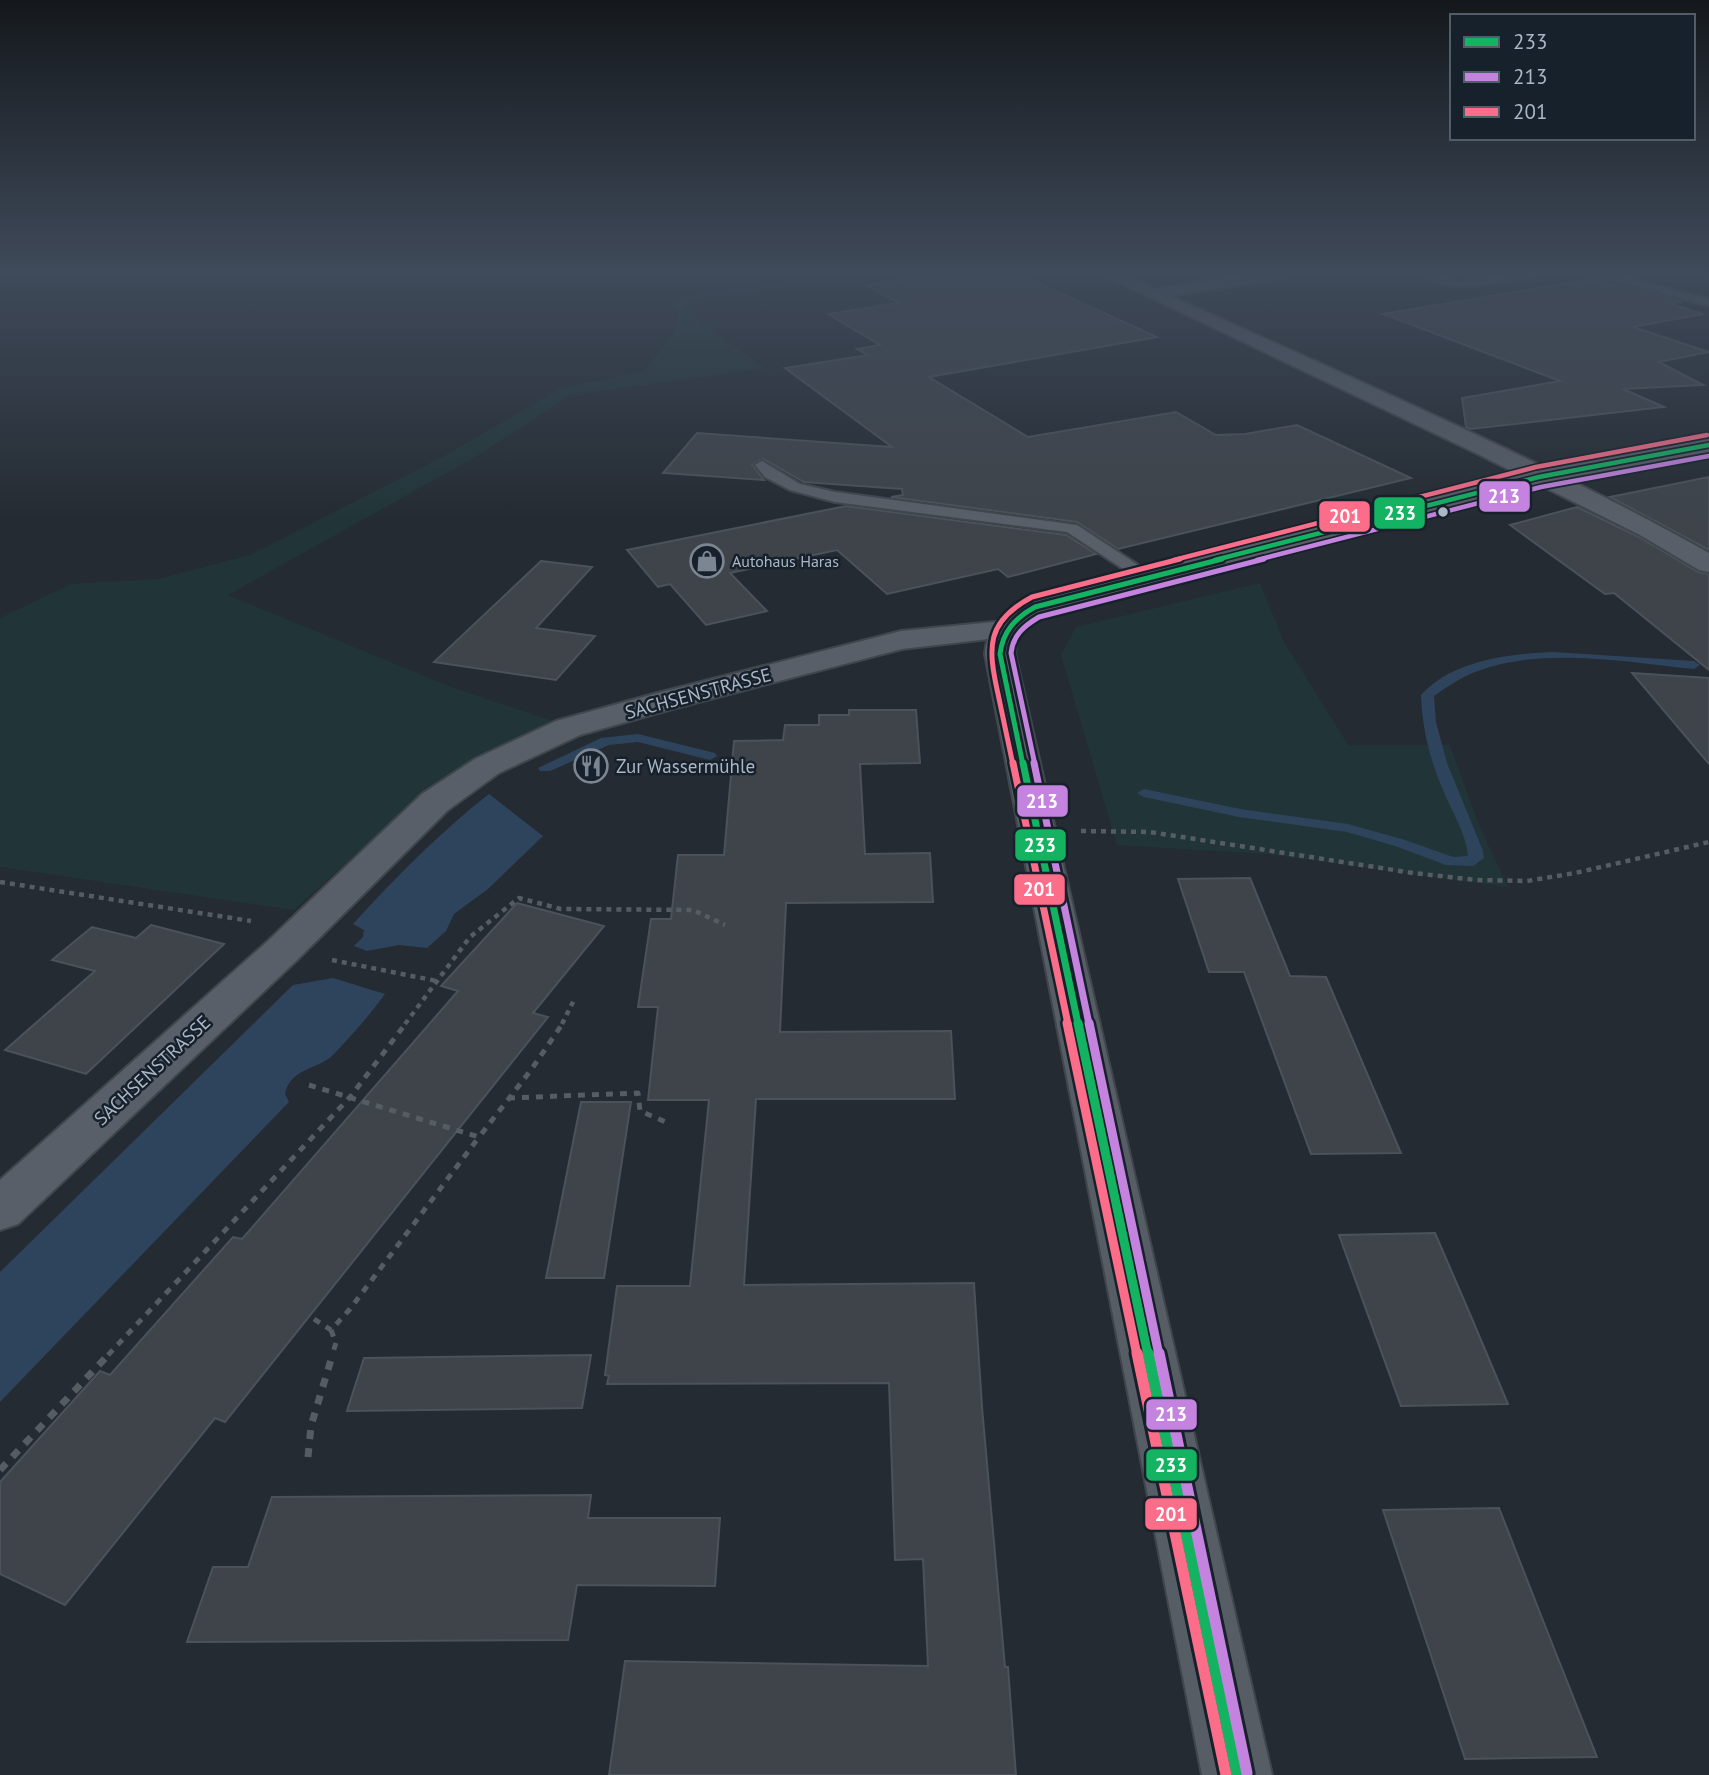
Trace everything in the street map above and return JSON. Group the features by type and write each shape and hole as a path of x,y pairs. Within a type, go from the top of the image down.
{"street":[{"path":"1286,356 1486,449 1649,530 1709,564"},
{"path":"1237,1775 1000,654 1004,630 1016,617 1035,607 1539,477 1709,445"},
{"name":"SACHSENSTRASSE","path":"0,1210 293,940 435,802 487,766 568,729 661,702 901,640 1004,630"}],"lane":[{"path":"762,465 770,474 795,487 835,497 1072,528 1149,578"}],"path":[{"path":"1037,831 1150,832 1413,873 1514,881 1575,873 1709,842"},
{"path":"0,882 293,940 437,981"},
{"path":"0,1470 351,1096 471,937 519,898 561,909 693,910 725,925"},
{"path":"331,1330 350,1309 550,1042 568,1015 575,998"},
{"path":"309,1084 479,1137"},
{"path":"508,1098 638,1093 640,1111 667,1123"},
{"path":"308,1457 311,1426 336,1343 331,1330 314,1319"}],"green space":[{"path":"655,356 748,356 765,368 569,396 477,456 228,595 451,687 562,724 475,761 402,813 294,910 0,867 0,618 71,584 158,579 250,555 446,455 561,388 643,371"},
{"path":"1260,583 1284,642 1348,745 1450,745 1479,825 1508,887 1267,854 1117,845 1061,655 1076,627"}],"water":[{"path":"489,794 543,836 488,889 454,914 446,931 427,948 399,945 367,951 354,946 363,937 364,930 353,924 418,856"},
{"path":"333,978 385,994 334,1054 293,1079 285,1094 289,1102 0,1402 0,1272 293,985"}],"building":[{"path":"863,356 1050,356 929,377 1028,437 1176,412 1216,435 1245,434 1297,425 1411,478 1118,549 1077,522 891,497 903,495 902,489 804,482 763,459 752,465 764,480 663,473 697,433 892,447 785,368"},
{"path":"1494,356 1690,356 1659,362 1703,385 1623,389 1664,407 1470,429 1466,427 1462,398 1560,381"},
{"path":"1709,477 1709,550 1610,497"},
{"path":"846,506 1066,535 1096,554 1008,577 998,569 887,594 837,550 730,573 767,611 706,625 670,584 658,587 627,550"},
{"path":"1577,507 1639,537 1698,572 1709,574 1709,670 1614,593 1605,594 1510,525"},
{"path":"541,561 592,567 536,628 595,636 556,680 434,662"},
{"path":"1632,673 1709,678 1709,764"},
{"path":"849,710 916,710 920,763 860,764 865,854 930,853 933,902 786,903 780,1032 951,1031 955,1099 756,1099 744,1285 974,1283 982,1407 1016,1775 609,1775 625,1661 928,1666 923,1559 895,1560 889,1383 607,1384 609,1376 605,1375 617,1286 690,1286 709,1100 648,1100 658,1007 638,1007 651,919 671,919 678,855 724,855 734,741 783,740 785,725 819,725 819,715 849,715"},
{"path":"1250,878 1290,976 1326,977 1401,1153 1311,1154 1244,972 1209,972 1178,879"},
{"path":"517,903 604,926 533,1013 548,1017 225,1422 215,1418 65,1605 0,1574 0,1482 100,1371 110,1375 233,1237 242,1239 458,991 441,986"},
{"path":"151,925 224,944 86,1074 5,1050 95,971 52,960 92,927 136,938"},
{"path":"581,1102 631,1102 604,1278 546,1278"},
{"path":"1435,1233 1508,1404 1401,1406 1339,1235"},
{"path":"591,1355 582,1408 347,1411 364,1358"},
{"path":"591,1495 588,1518 720,1518 715,1586 577,1585 568,1640 187,1642 213,1567 248,1567 272,1497"},
{"path":"1499,1508 1597,1757 1465,1759 1383,1510"}],"waterway":[{"path":"1144,793 1239,813 1348,828 1451,862 1468,863 1476,858 1473,843 1440,763 1432,736 1427,695 1467,670 1497,661 1524,657 1582,656 1694,665"},
{"path":"545,768 606,741 638,738 710,756"}],"transit line":[{"name":"201","path":"1226,1775 990,656 993,636 1008,613 1032,597 1536,467 1707,435"},
{"name":"233","path":"1237,1775 1000,654 1003,638 1015,620 1035,607 1539,477 1709,445"},
{"name":"213","path":"1247,1773 1011,653 1014,641 1023,627 1039,617 1541,487 1709,456"}],"place":[{"name":"Autohaus Haras","path":"707,561"},
{"name":"Zur Wassermühle","path":"591,766"}]}
